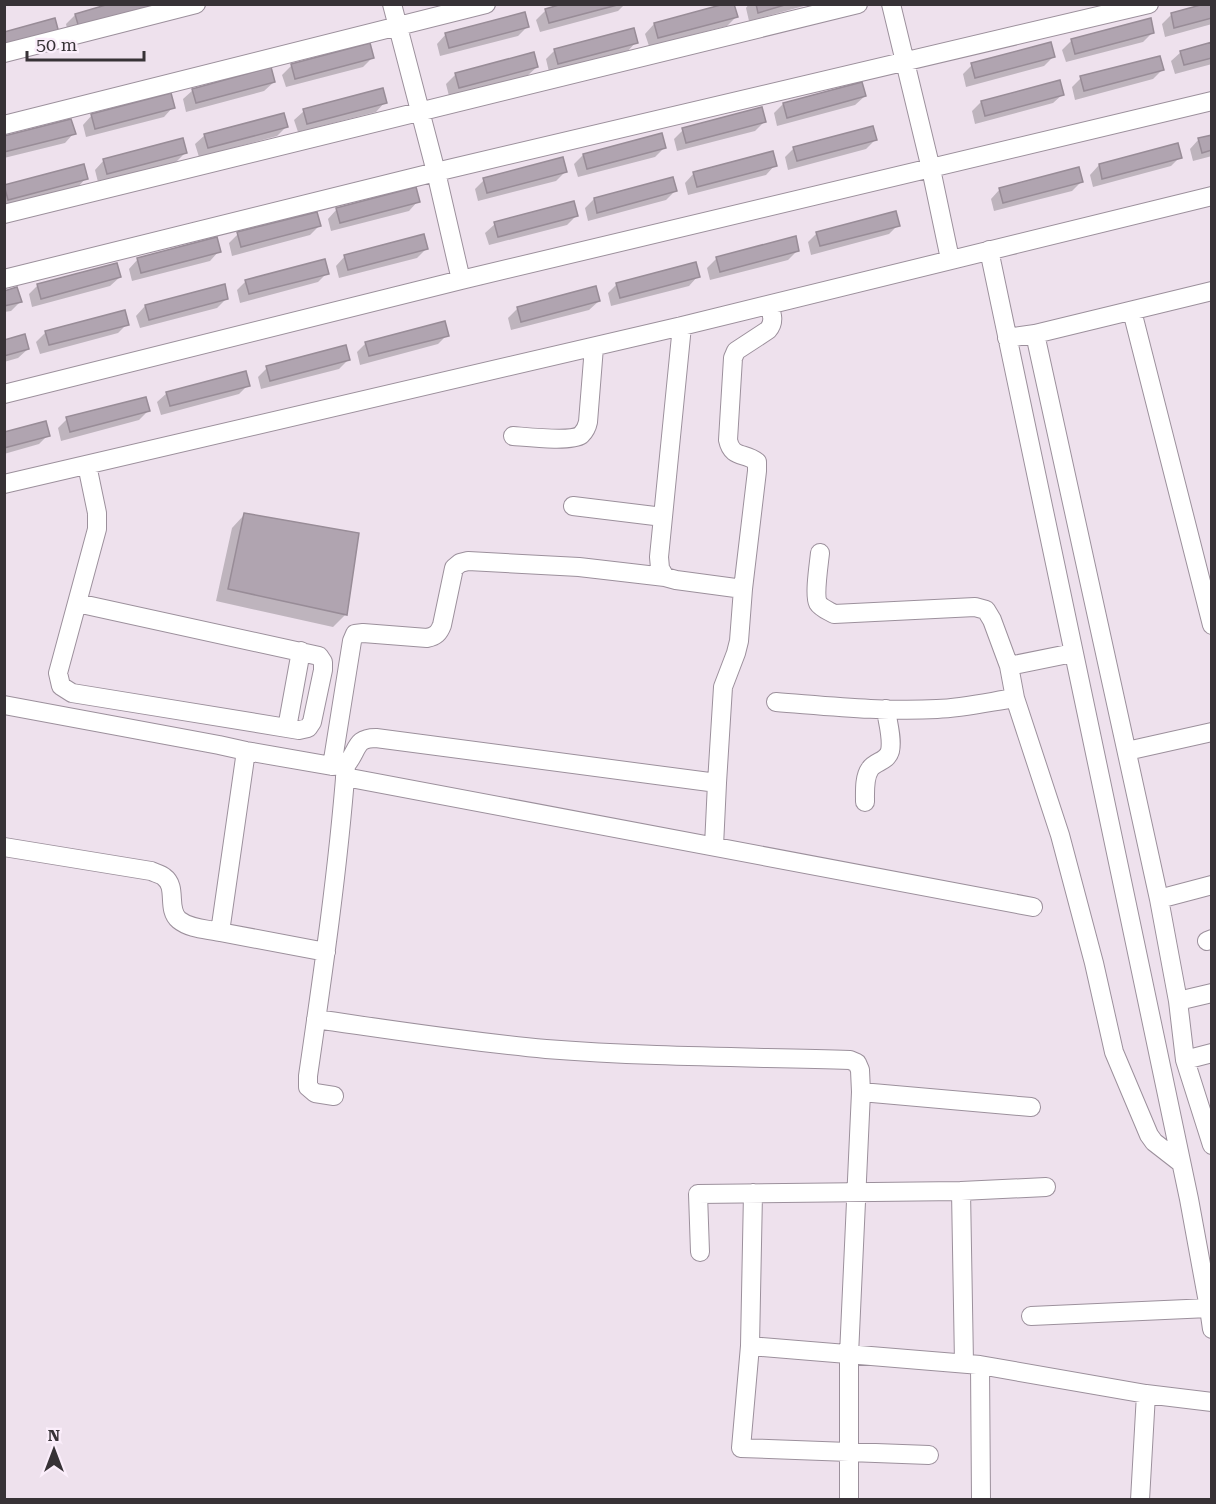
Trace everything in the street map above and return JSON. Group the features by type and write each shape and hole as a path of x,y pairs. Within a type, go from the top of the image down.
{"street":[{"path":"4,53 196,4"},
{"path":"392,4 436,172 461,280"},
{"path":"4,124 486,4"},
{"path":"4,214 858,4"},
{"path":"891,4 931,169 950,260"},
{"path":"4,279 436,172 1149,4"},
{"path":"4,394 461,280 1212,101"},
{"path":"4,484 682,326 1212,196"},
{"path":"989,250 1181,1163 1210,1307 1212,1329"},
{"path":"1007,338 1035,334 1212,291"},
{"path":"714,846 723,687 739,641 757,471 757,462 753,458 729,448 733,358 736,351 772,326 773,320 769,305"},
{"path":"1132,310 1212,625"},
{"path":"665,577 660,568 659,557 682,326"},
{"path":"1035,334 1160,899 1178,1001 1185,1060 1212,1145"},
{"path":"513,436 571,438 580,435 586,429 594,346"},
{"path":"77,603 320,656 323,670 312,722 308,728 299,730 72,693 61,686 58,673 97,529 97,513 87,465"},
{"path":"573,506 663,517"},
{"path":"820,553 816,593 818,603 825,610 834,614 975,607 986,610 992,620 1009,666 1015,698 1060,836 1094,963 1114,1053 1149,1135 1154,1142 1181,1163"},
{"path":"334,1096 315,1093 308,1087 308,1076 326,952 352,641 356,634 427,638 435,636 442,625 454,568 468,561 579,567 743,589"},
{"path":"1009,666 1073,653"},
{"path":"776,702 886,709 935,709 1015,698"},
{"path":"4,705 219,745 714,846 1033,907"},
{"path":"865,802 867,774 870,767 885,759 891,744 886,709"},
{"path":"1127,751 1212,732"},
{"path":"341,769 353,757 358,745 366,738 376,738 717,783"},
{"path":"220,932 246,751"},
{"path":"4,847 151,872 165,877 171,887 173,913 180,921 220,932 326,952"},
{"path":"1160,899 1212,885"},
{"path":"1178,1001 1212,993"},
{"path":"316,1019 544,1048 637,1054 850,1060 857,1063 860,1070 861,1092 849,1355 849,1500"},
{"path":"1185,1060 1212,1053"},
{"path":"861,1092 1031,1107"},
{"path":"700,1252 699,1194 961,1191 1046,1187"},
{"path":"961,1191 981,1500"},
{"path":"753,1193 750,1346 741,1448 929,1455"},
{"path":"1031,1316 1210,1307"},
{"path":"750,1346 972,1364 1146,1394 1212,1402"},
{"path":"1140,1500 1146,1394"}],"building":[{"path":"109,4 158,4 158,7 79,28 75,14"},
{"path":"562,4 621,4 549,23 545,9"},
{"path":"724,4 734,4 738,17 658,38 654,23"},
{"path":"756,4 788,4 758,13"},
{"path":"1212,4 1212,18 1174,28 1171,13"},
{"path":"525,12 529,27 449,48 445,33"},
{"path":"55,18 59,33 4,47 4,32"},
{"path":"1151,18 1154,33 1075,54 1071,39"},
{"path":"634,28 638,43 558,64 554,49"},
{"path":"1051,42 1055,57 975,78 971,63"},
{"path":"1212,42 1212,58 1184,65 1180,51"},
{"path":"370,43 374,58 295,79 291,64"},
{"path":"534,52 538,67 459,88 455,73"},
{"path":"1160,56 1164,70 1084,91 1080,76"},
{"path":"271,67 275,82 196,103 192,89"},
{"path":"1060,80 1064,95 985,116 981,101"},
{"path":"862,82 866,96 787,118 783,103"},
{"path":"383,88 387,103 307,124 303,109"},
{"path":"171,93 175,108 95,129 91,114"},
{"path":"762,107 766,122 686,143 682,128"},
{"path":"284,113 288,127 208,148 204,134"},
{"path":"71,119 76,134 4,152 4,136"},
{"path":"873,126 877,140 797,161 793,147"},
{"path":"662,133 666,148 587,169 583,154"},
{"path":"1212,135 1212,150 1202,153 1198,138"},
{"path":"183,138 187,153 107,174 103,159"},
{"path":"1178,143 1182,158 1102,179 1099,164"},
{"path":"773,151 777,166 697,187 693,172"},
{"path":"563,157 567,172 487,193 483,178"},
{"path":"84,164 88,179 8,200 4,185"},
{"path":"1079,167 1083,182 1003,203 999,188"},
{"path":"673,177 677,191 597,213 594,198"},
{"path":"416,187 420,202 340,223 336,208"},
{"path":"574,201 578,216 498,237 494,222"},
{"path":"896,211 900,226 820,246 816,232"},
{"path":"317,212 321,226 241,247 237,232"},
{"path":"424,234 428,249 348,270 344,255"},
{"path":"796,236 799,251 720,272 716,257"},
{"path":"217,237 221,252 141,273 137,258"},
{"path":"325,259 329,274 249,294 245,280"},
{"path":"696,262 700,277 620,298 616,283"},
{"path":"117,263 121,277 41,299 37,284"},
{"path":"225,284 228,299 149,320 145,305"},
{"path":"596,286 600,301 521,322 517,307"},
{"path":"17,287 22,302 4,306 4,291"},
{"path":"125,310 129,325 49,345 45,331"},
{"path":"445,321 449,336 369,356 365,342"},
{"path":"25,334 29,349 4,356 4,340"},
{"path":"346,345 350,360 270,381 266,366"},
{"path":"246,371 250,386 170,406 166,392"},
{"path":"146,397 150,411 70,432 66,417"},
{"path":"46,421 50,436 4,448 4,432"},
{"path":"244,513 359,533 347,615 228,589"}]}
